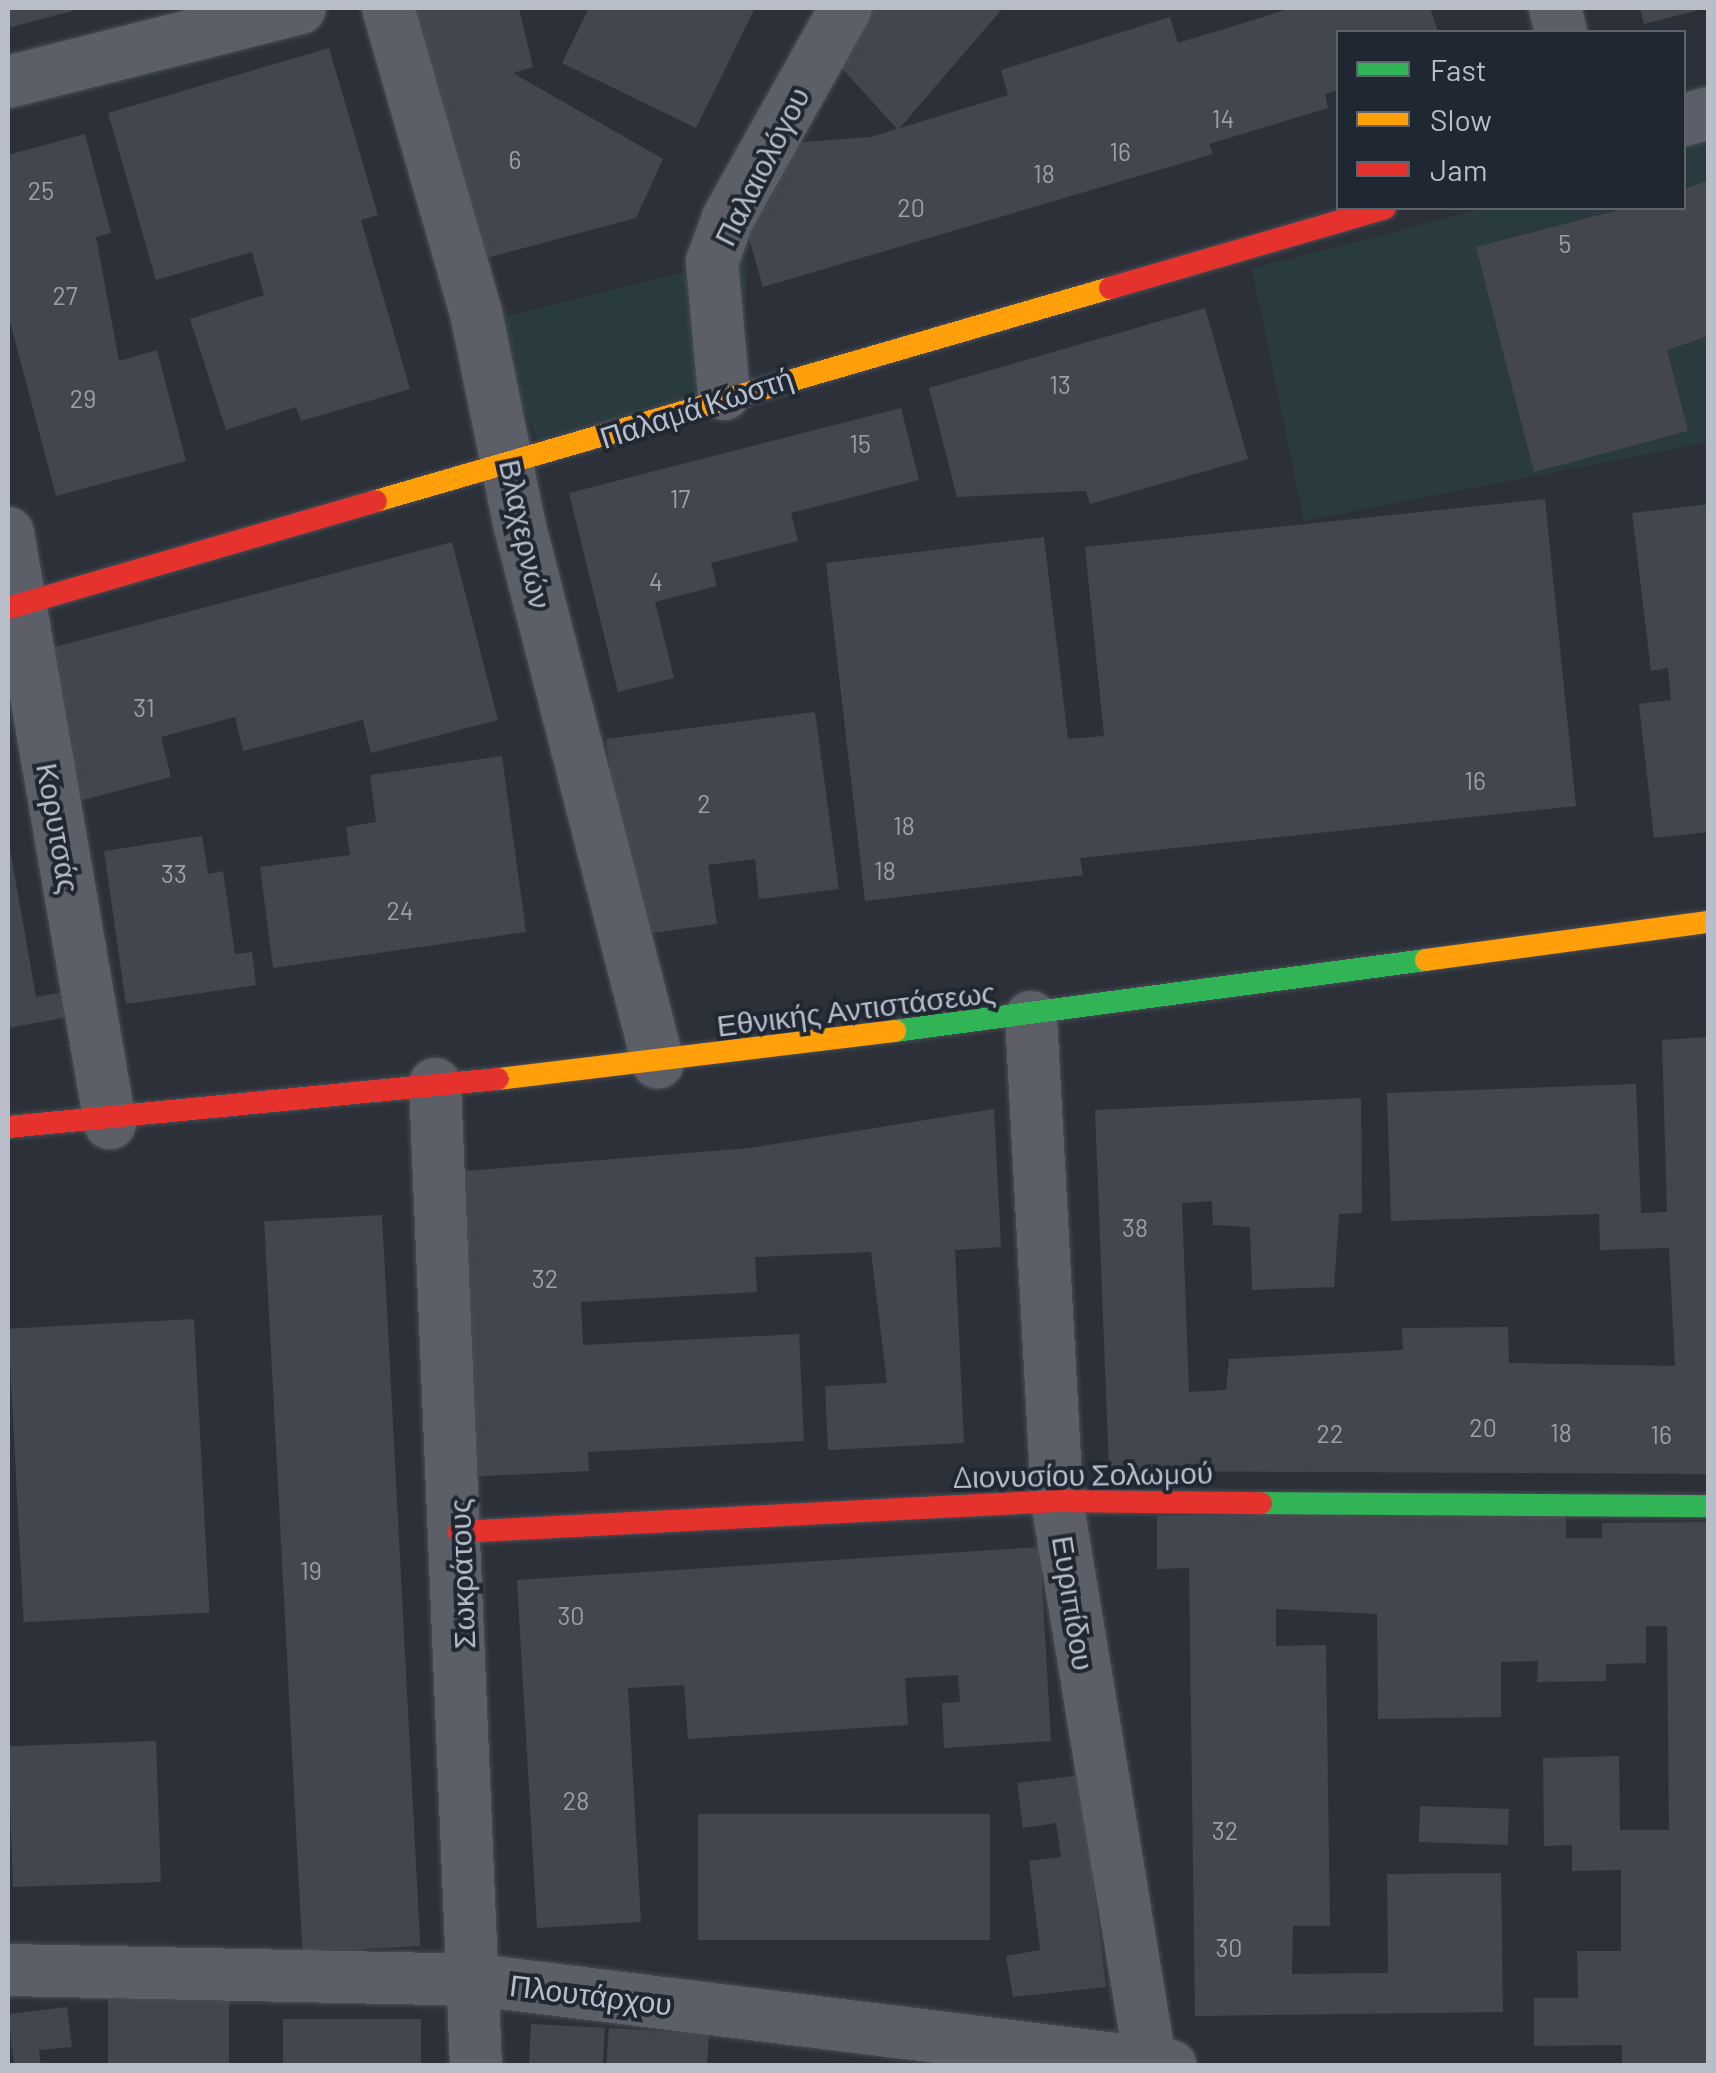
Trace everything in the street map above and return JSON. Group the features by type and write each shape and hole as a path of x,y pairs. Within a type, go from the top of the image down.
{"street":[{"path":"8,82 300,8"},
{"name":"Βλαχερνών","path":"388,8 512,468 658,1063"},
{"name":"Παλαιολόγου","path":"724,394 712,262 846,8"},
{"name":"Παλαμά Κωστή","path":"14,606 512,468 724,394 1378,210"},
{"name":"Κορυτσάς","path":"8,533 14,606 110,1123"},
{"name":"Εθνικής Αντιστάσεως","path":"8,1127 110,1123 435,1084 658,1063 1031,1017 1708,922"},
{"name":"Ευριπίδου","path":"1031,1017 1057,1501 1158,2065"},
{"name":"Σωκράτους","path":"435,1084 459,1532 477,1980 476,2066"},
{"name":"Διονυσίου Σολωμού","path":"459,1532 1057,1501 1708,1506"},
{"name":"Πλουτάρχου","path":"8,1970 477,1980 1158,2065"}],"shaded area":[{"path":"1708,141 1708,442 1304,521 1252,269 1477,210 1686,210 1686,148"},
{"path":"748,256 742,379 547,460 484,322"}],"building":[{"path":"8,8 80,8 80,9 8,28"},
{"path":"411,8 519,8 533,67 513,73 663,159 636,218 479,260"},
{"path":"589,8 755,8 696,128 562,63"},
{"path":"869,8 1003,8 898,130 839,65"},
{"path":"1292,8 1430,8 1437,30 1336,30 1336,91 1325,94 1328,108 1209,144 1213,154 763,287 742,214 775,144 871,137 1008,95 1001,70 1170,17 1178,43"},
{"path":"1640,8 1703,8 1703,9 1644,24"},
{"path":"329,48 378,215 361,220 410,389 301,421 296,407 226,430 190,319 264,295 252,252 156,280 108,113"},
{"path":"85,134 111,233 96,237 119,361 157,350 186,461 56,496 8,314 8,155"},
{"path":"1708,181 1708,336 1667,350 1688,431 1534,472 1476,247 1619,210 1686,210 1686,188"},
{"path":"1205,308 1248,459 1090,504 1086,491 957,497 929,388"},
{"path":"901,408 919,480 791,513 798,541 711,563 717,586 655,602 674,678 618,692 569,493"},
{"path":"1545,499 1576,806 1080,858 1083,875 865,901 826,563 1044,537 1068,739 1104,736 1085,547"},
{"path":"1708,504 1708,832 1654,838 1639,704 1671,700 1668,668 1651,671 1632,513"},
{"path":"452,542 498,720 371,753 363,720 243,751 235,717 161,737 171,777 79,801 40,651"},
{"path":"815,712 839,889 759,899 755,859 708,865 717,924 630,936 606,739"},
{"path":"502,756 526,932 273,968 260,867 350,855 346,827 376,822 370,775"},
{"path":"202,836 208,874 223,871 235,954 252,952 256,985 126,1004 104,851"},
{"path":"8,838 36,997 64,992 68,1017 8,1028"},
{"path":"1708,1037 1708,1474 1109,1471 1095,1110 1361,1098 1362,1213 1339,1214 1334,1287 1252,1290 1250,1227 1213,1225 1212,1201 1182,1203 1189,1392 1226,1390 1229,1359 1403,1350 1402,1328 1508,1327 1509,1363 1675,1366 1669,1248 1600,1250 1599,1214 1391,1221 1387,1093 1636,1084 1641,1213 1667,1212 1662,1040"},
{"path":"994,1109 1001,1247 955,1250 964,1443 828,1450 825,1386 887,1383 871,1252 755,1257 757,1292 581,1302 583,1345 799,1334 804,1441 588,1452 589,1471 466,1477 453,1172 750,1148"},
{"path":"382,1215 420,1946 302,1952 264,1221"},
{"path":"194,1319 209,1613 24,1622 8,1329"},
{"path":"1566,1511 1566,1538 1602,1538 1602,1523 1708,1522 1708,2066 1622,2066 1622,2045 1534,2046 1534,1998 1578,1998 1577,1951 1621,1951 1621,1870 1572,1871 1572,1845 1544,1846 1543,1758 1619,1756 1620,1830 1669,1830 1667,1626 1646,1626 1646,1663 1606,1664 1606,1681 1537,1682 1538,1661 1501,1662 1501,1717 1378,1719 1377,1614 1276,1609 1276,1646 1326,1645 1330,1926 1293,1926 1292,1974 1388,1973 1387,1874 1501,1873 1503,2012 1195,2016 1189,1568 1157,1569 1157,1516"},
{"path":"1040,1547 1051,1741 944,1748 942,1703 960,1702 958,1675 905,1678 908,1725 688,1739 684,1685 628,1688 641,1922 537,1928 517,1580"},
{"path":"156,1741 161,1882 13,1887 8,1746"},
{"path":"1081,1775 1106,1987 1013,1997 1006,1956 1040,1950 1029,1861 1061,1857 1056,1823 1023,1828 1017,1783"},
{"path":"1420,1806 1509,1809 1508,1845 1419,1842"},
{"path":"698,1814 990,1814 990,1940 698,1940"},
{"path":"108,1979 229,1979 229,2066 108,2066"},
{"path":"67,2007 72,2047 39,2050 41,2066 14,2066 8,2014"},
{"path":"283,2019 421,2019 421,2066 283,2066"},
{"path":"531,2024 605,2028 603,2066 529,2066"},
{"path":"609,2028 709,2034 707,2066 606,2066"}],"traffic: fast":[{"path":"895,1031 1426,960"},
{"path":"1261,1503 1708,1506"}],"traffic: slow":[{"path":"376,501 1110,288"},
{"path":"1426,960 1708,922"},
{"path":"498,1079 895,1031"}],"traffic: jam":[{"path":"1110,288 1378,210"},
{"path":"8,608 376,501"},
{"path":"8,1127 498,1079"},
{"path":"459,1532 1057,1501 1261,1503"}]}
